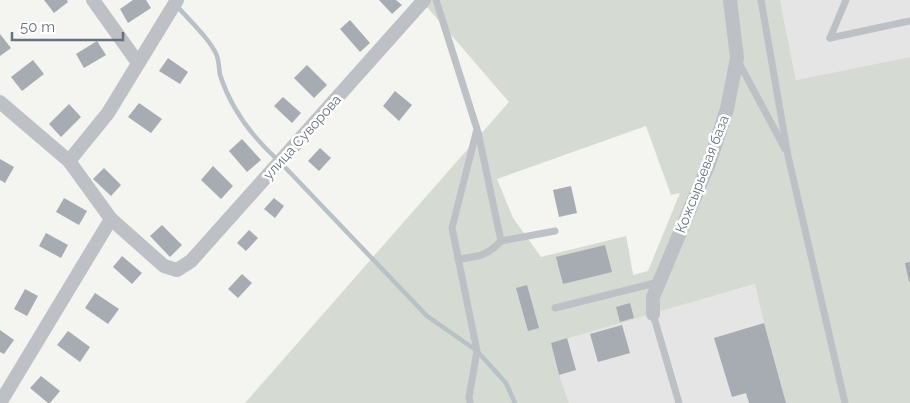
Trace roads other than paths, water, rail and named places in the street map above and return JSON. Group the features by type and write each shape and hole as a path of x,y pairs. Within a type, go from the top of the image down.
{"street":[{"path":"93,0 138,63"},
{"path":"69,161 108,113 177,0"},
{"name":"улица Суворова","path":"111,218 164,266 177,270 191,261 424,0"},
{"name":"Кожсырьевая база","path":"653,314 653,297 710,161 727,109 737,58 730,0"},
{"path":"0,403 111,218 69,161 1,107"}],"lane":[{"path":"436,0 477,130 501,241"},
{"path":"761,0 788,156 845,403"},
{"path":"846,0 830,38 910,21"},
{"path":"737,58 788,156"},
{"path":"470,403 477,351 452,228 477,130"},
{"path":"458,259 491,252 501,241 555,231"},
{"path":"555,308 660,282"},
{"path":"653,314 679,403"}],"waterway":[{"path":"176,5 205,37 214,50 218,58 220,75 230,100 252,133 427,316 477,351 506,383 515,403"}]}
